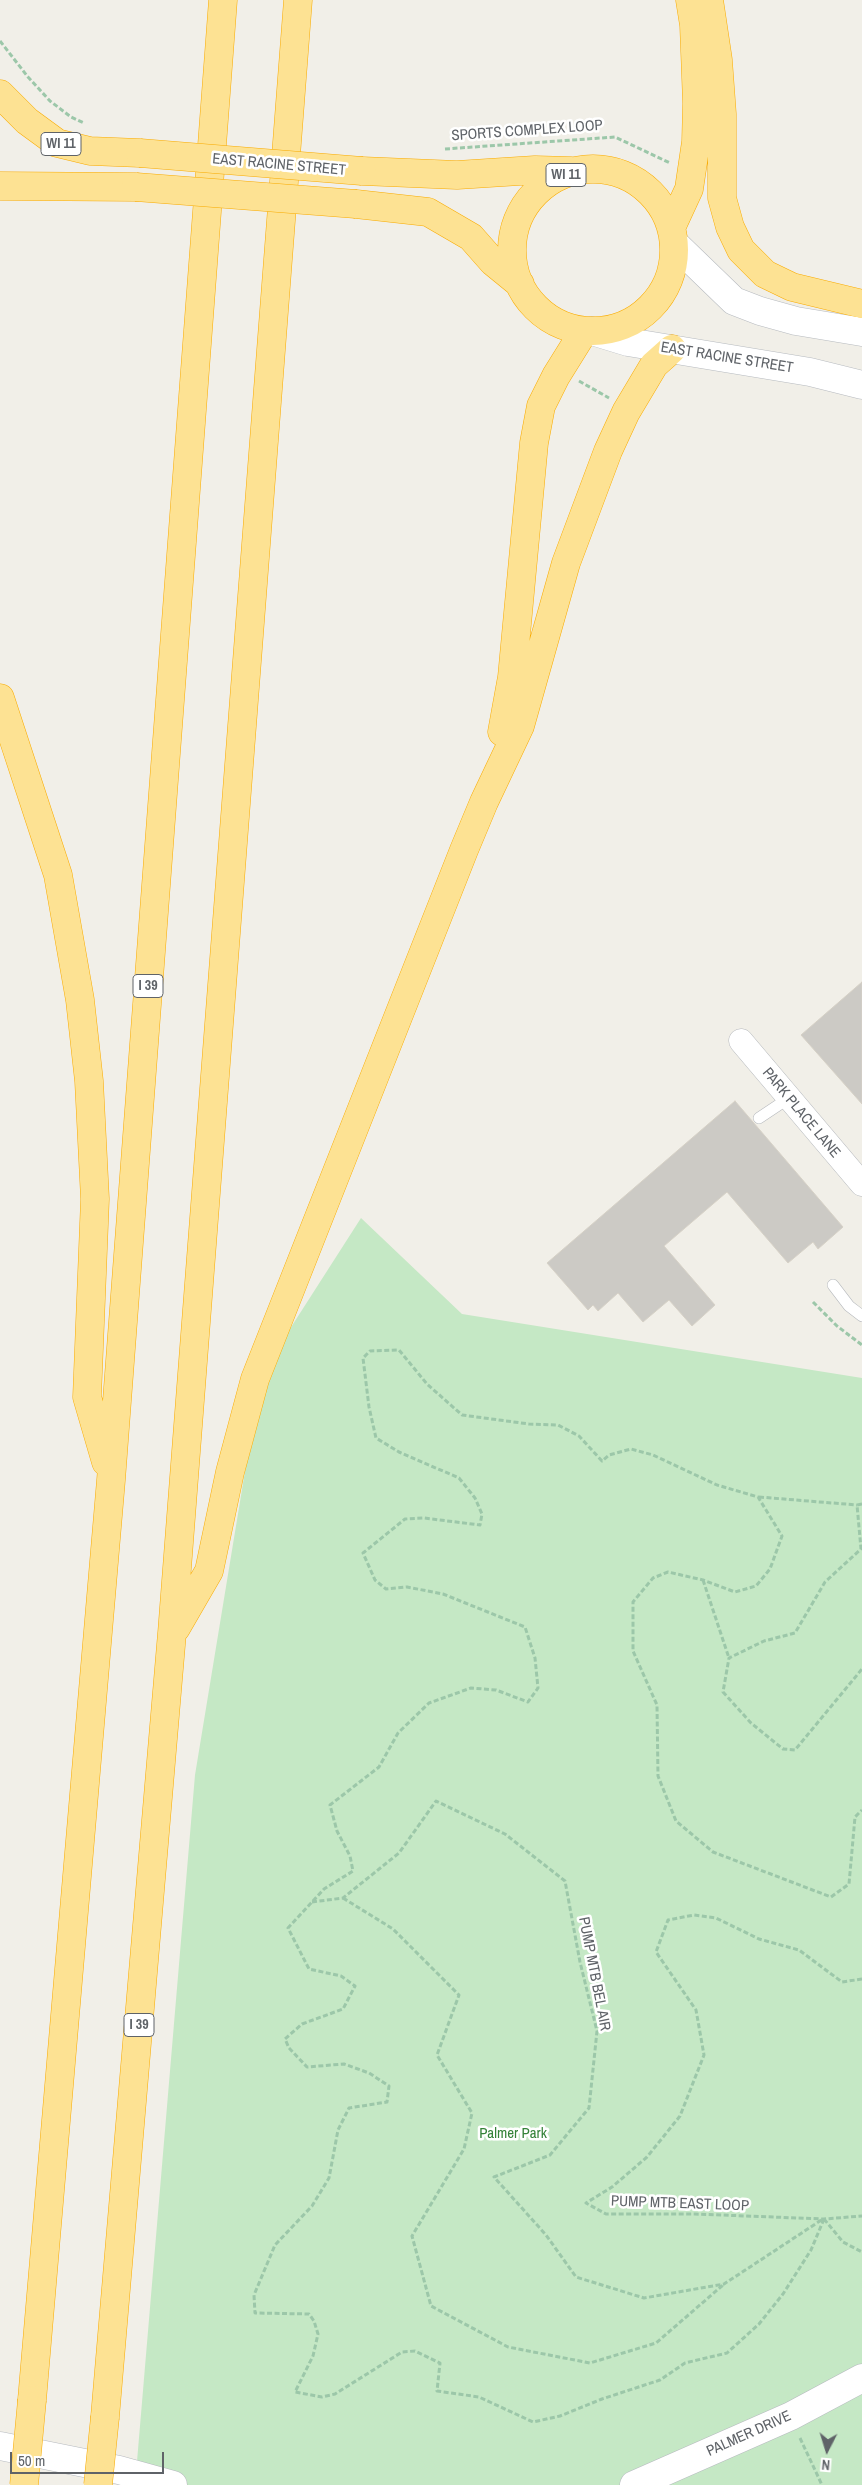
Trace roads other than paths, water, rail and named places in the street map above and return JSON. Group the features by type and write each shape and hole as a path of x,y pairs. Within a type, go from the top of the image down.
{"highway":[{"name":"I 39","path":"24,2485 111,1480 223,0"},
{"name":"I 39","path":"98,2485 172,1633 298,0"},
{"name":"WI 11","path":"673,236 658,202 636,182 607,171 577,171 548,184 525,207 514,237 512,253 520,284 528,298 546,315 567,327 588,331 609,330 640,316 653,305 670,277 673,236 689,189 696,142 697,103 694,24 690,0"},
{"path":"709,0 718,60 722,114 722,198 730,227 741,250 764,274 792,287 862,304"},
{"name":"EAST RACINE STREET","path":"0,94 26,121 57,143 90,152 140,153 362,171 457,175 535,170 577,171"},
{"name":"WI 11","path":"0,186 136,187 356,204 428,212 471,237 493,262 520,284"},
{"path":"484,802 504,722 512,678 534,443 541,406 556,376 588,331"},
{"path":"172,1633 209,1571 230,1472 255,1379 484,802 520,726 566,563 608,451 626,412 654,365 672,349"},
{"path":"0,698 58,875 80,1000 89,1081 95,1199 87,1397 111,1480"}],"main road":[{"path":"673,236 734,301 760,311 796,320 862,332"},
{"name":"EAST RACINE STREET","path":"588,331 628,342 810,372 862,385"},
{"name":"PALMER DRIVE","path":"634,2485 791,2416 862,2378"},
{"path":"0,2446 118,2470 173,2485"}],"street":[{"name":"PARK PLACE LANE","path":"741,1041 862,1184"}],"lane":[{"path":"759,1118 789,1098"},
{"path":"833,1285 848,1306 862,1316"}],"park label":[{"name":"Palmer Park","path":"513,2134"}]}
